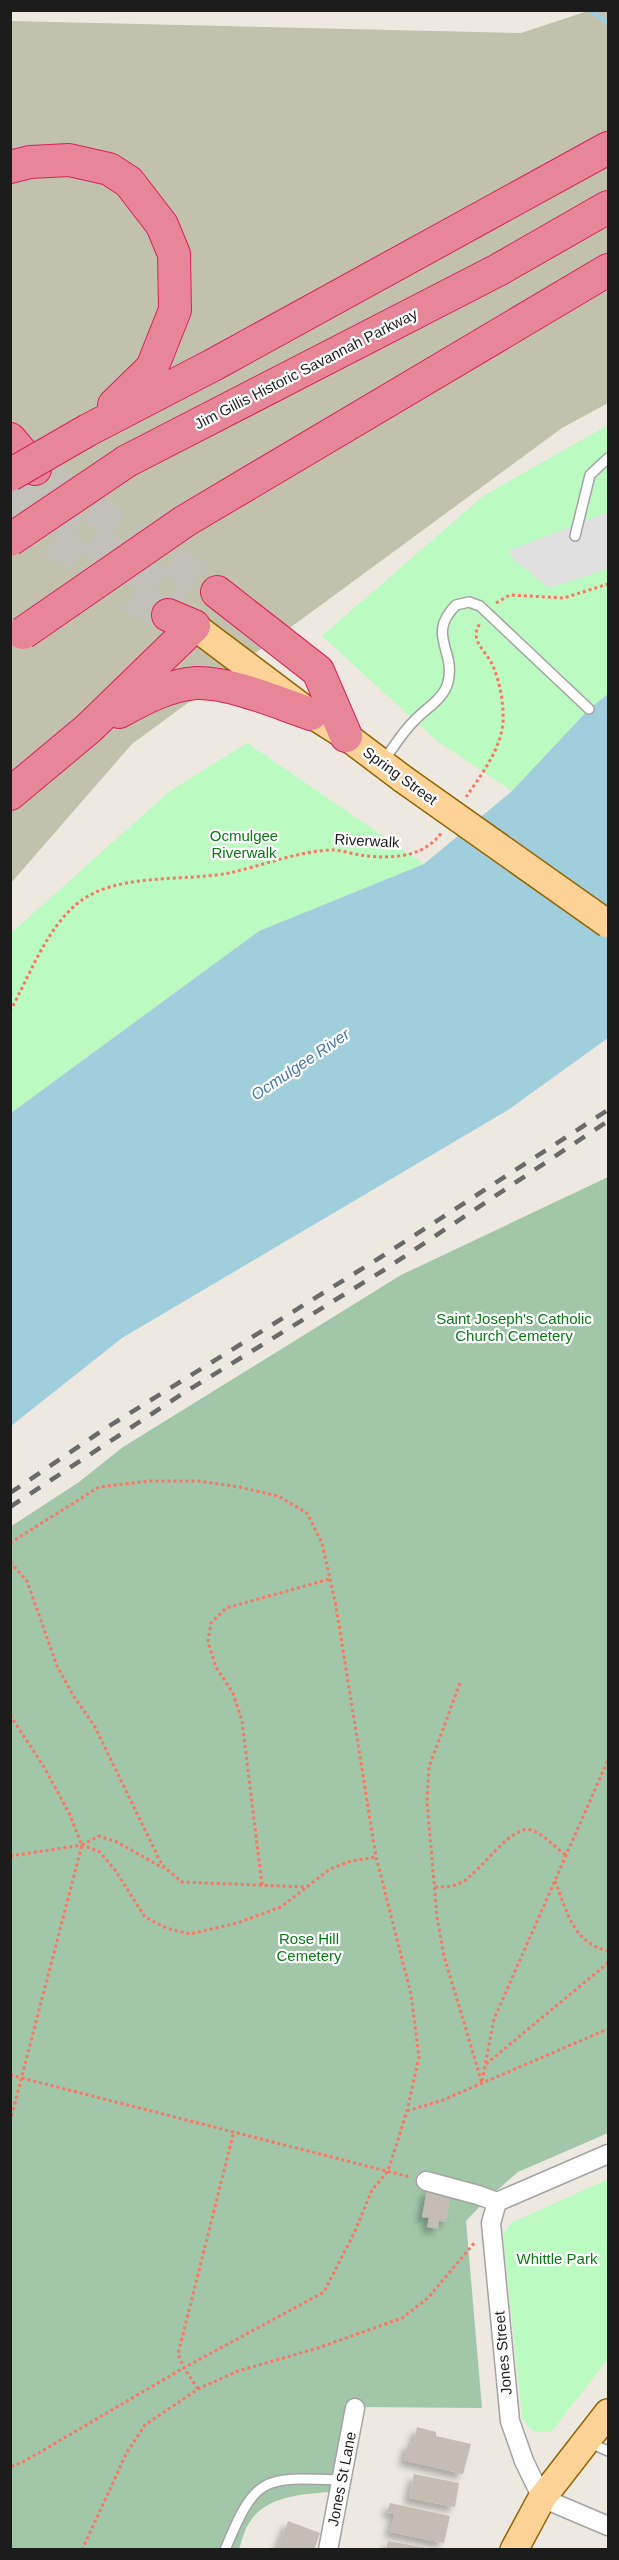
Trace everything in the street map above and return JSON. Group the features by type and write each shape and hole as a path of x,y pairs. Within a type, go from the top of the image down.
{"highway":[{"path":"10,439 23,472 87,430 213,365 608,148"},
{"path":"10,167 30,162 69,160 109,169 129,182 144,199 162,225 174,254 175,310 152,369 87,430"},
{"name":"Jim Gillis Historic Savannah Parkway","path":"10,540 126,461 498,270 609,207"},
{"path":"17,637 185,521 609,270"},
{"path":"217,592 318,671 346,736"},
{"path":"10,794 89,728 179,615"},
{"path":"89,728 151,695 197,683 220,686 311,714"}],"main road":[{"name":"Spring Street","path":"179,615 311,714 346,736 381,764 609,924"},
{"path":"514,2550 542,2498 597,2446 609,2413"}],"street":[{"path":"426,2181 497,2202 609,2154"},
{"name":"Jones Street","path":"497,2202 490,2223 510,2421 524,2461 542,2498"},
{"name":"Jones St Lane","path":"328,2550 356,2408"},
{"path":"542,2498 609,2526"}],"lane":[{"path":"575,536 590,475 609,458"},
{"path":"381,764 415,720 435,703 448,683 448,656 441,639 442,624 456,605 469,602 480,606 589,709"},
{"path":"225,2550 247,2501 270,2482 282,2478 342,2480"}],"path":[{"path":"463,801 498,745 502,724 503,706 499,686 492,665 477,639 477,628 499,600 510,596 564,598 609,584"},
{"name":"Riverwalk","path":"10,1011 50,935 70,910 91,894 127,883 228,873 333,850 370,856 402,856 433,844 445,827"},
{"path":"10,1543 99,1487 149,1481 200,1481 239,1487 278,1496 307,1513 322,1543 330,1579 376,1857 411,1994 419,2039 419,2057 407,2111 388,2170 372,2190 355,2231 324,2292 184,2368 23,2462 10,2467"},
{"path":"10,1562 27,1581 57,1666 95,1727 162,1866 182,1882 307,1887"},
{"path":"262,1885 242,1721 233,1693 213,1658 208,1641 211,1623 226,1608 330,1579"},
{"path":"460,1683 429,1767 427,1802 437,1917 444,1956 482,2083"},
{"path":"10,1715 44,1767 69,1813 81,1845 10,2122"},
{"path":"482,2083 494,2019 608,1760"},
{"path":"435,1887 450,1887 464,1881 481,1869 507,1840 520,1831 530,1829 539,1833 566,1855"},
{"path":"10,1856 81,1845 99,1836 117,1842 171,1872"},
{"path":"81,1845 100,1852 115,1870 145,1917 166,1928 190,1934 237,1923 281,1907 330,1869 351,1861 376,1857"},
{"path":"555,1881 581,1938 609,1951"},
{"path":"484,2065 609,1963"},
{"path":"407,2111 443,2100 609,2029"},
{"path":"10,2075 426,2181"},
{"path":"198,2389 178,2354 234,2132"},
{"path":"82,2550 136,2437 145,2425 198,2389 238,2371 318,2348 402,2318 428,2298 490,2223"}],"shaded area":[{"path":"588,11 608,11 608,403 562,428 132,744 11,883 11,21 521,33"},
{"path":"608,512 608,569 549,588 514,560 508,551"}],"green space":[{"path":"608,425 608,694 589,709 512,791 436,740 322,636 483,496"},
{"name":"Ocmulgee Riverwalk","path":"247,743 424,864 259,931 11,1113 10,934 170,791"},
{"name":"Rose Hill Cemetery","path":"608,1177 608,2133 518,2172 466,2221 482,2408 353,2407 330,2492 285,2498 264,2507 247,2526 239,2549 11,2549 10,1527 79,1482 123,1447 401,1275"},
{"name":"Whittle Park","path":"608,2179 608,2359 552,2431 534,2431 522,2418 503,2234 511,2223"}],"water":[{"name":"Ocmulgee River","path":"608,694 608,1038 508,1110 122,1338 11,1426 11,1113 259,931 424,864 512,791 589,709"}],"building":[{"path":"427,2189 443,2192 442,2197 450,2198 446,2222 439,2221 438,2229 427,2227 429,2218 422,2217"},
{"path":"417,2427 436,2432 436,2436 471,2444 463,2474 404,2460 408,2443 413,2444"},
{"path":"414,2474 459,2483 455,2507 409,2498"},
{"path":"390,2503 450,2516 444,2543 390,2532 395,2513 387,2512"},
{"path":"288,2521 320,2533 314,2550 277,2550"},
{"path":"388,2541 427,2548 427,2550 386,2550"}],"waterway":[{"path":"590,10 608,23"}],"tunnel":[{"path":"11,455 217,592"},
{"path":"10,488 154,581 176,606"},
{"path":"10,518 87,563 142,603 168,615"}],"railway":[{"path":"10,1493 106,1428 381,1257 608,1110"},
{"path":"10,1507 182,1394 384,1270 608,1121"}],"park label":[{"name":"Saint Joseph's Catholic Church Cemetery","path":"514,1328"}]}
